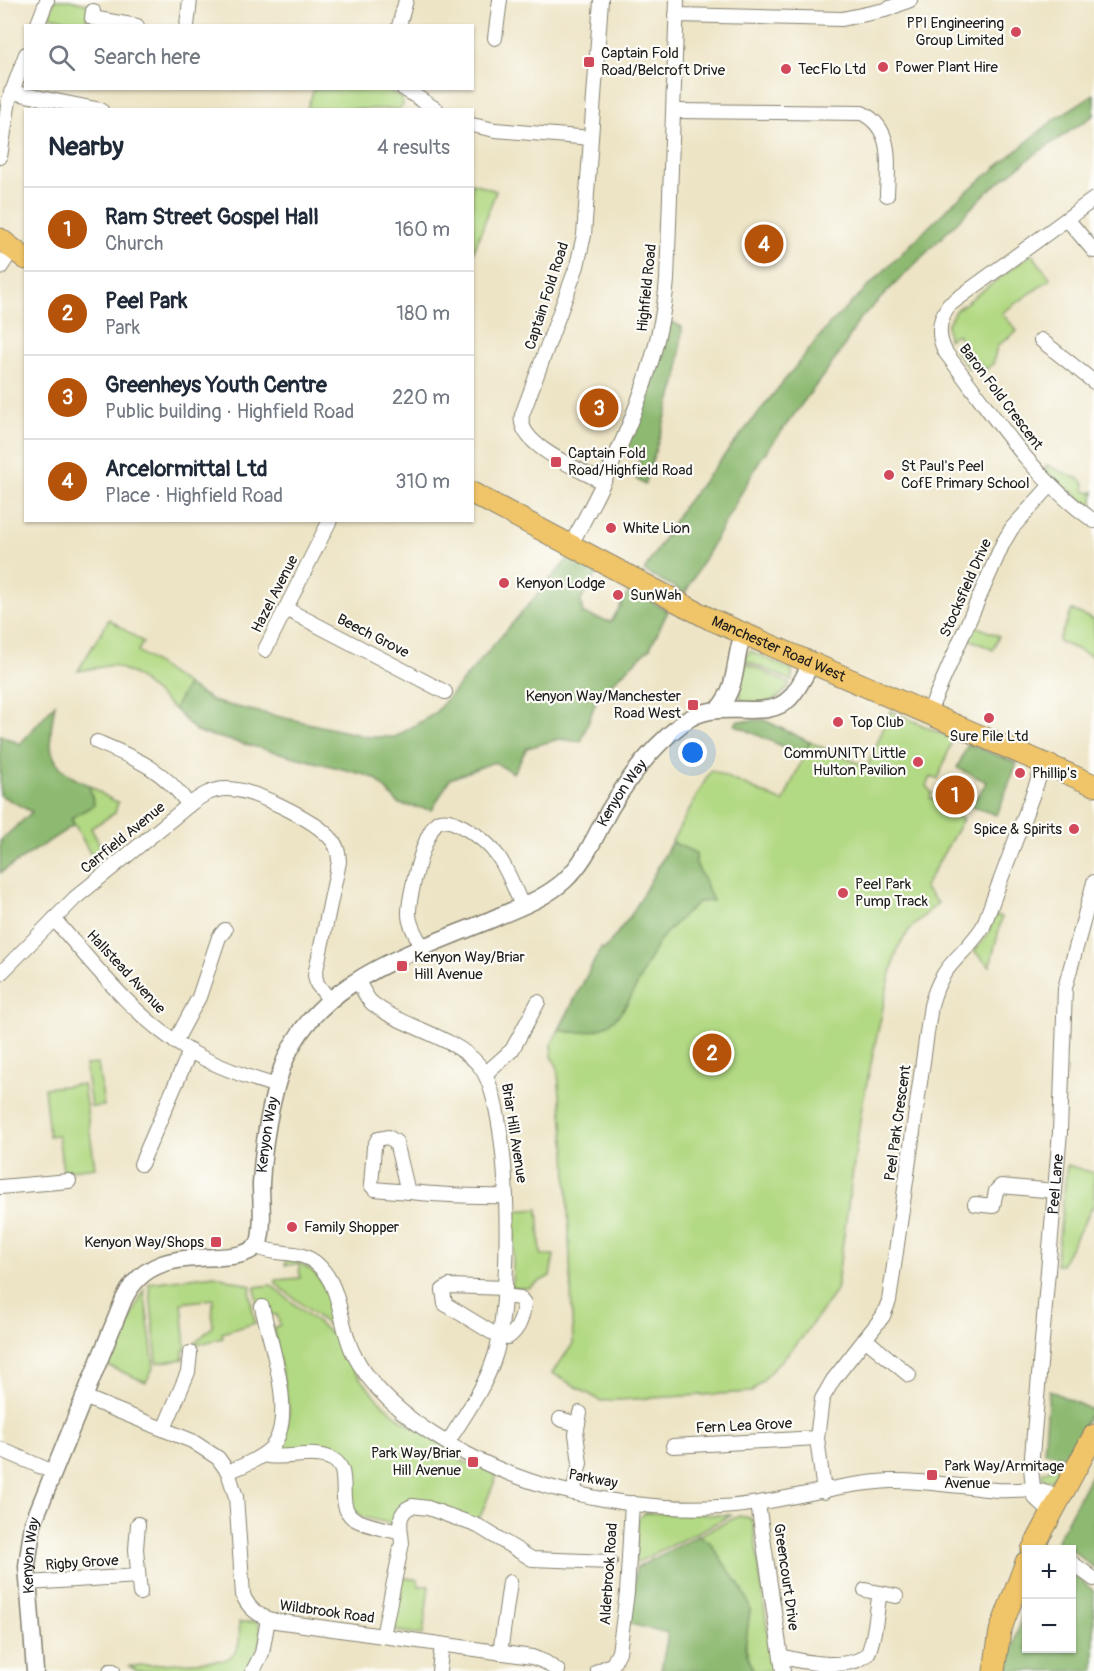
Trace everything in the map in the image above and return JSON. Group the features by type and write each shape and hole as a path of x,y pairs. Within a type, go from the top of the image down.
{"main road":[{"name":"Manchester Road West","path":"474,494 638,582 743,634 1094,785"},
{"path":"1039,1545 1054,1505 1094,1435"},
{"path":"994,1671 1000,1630 1022,1572"}],"street":[{"path":"38,24 46,0"},
{"path":"187,24 190,0"},
{"path":"400,24 406,0"},
{"path":"494,38 500,0"},
{"name":"Captain Fold Road","path":"601,0 586,224 581,250 522,415 521,425 525,436 535,444 603,482"},
{"name":"Highfield Road","path":"570,546 603,482 650,367 662,326 667,280 677,0"},
{"path":"676,15 842,19 885,9 910,0"},
{"path":"93,11 92,18 126,24"},
{"path":"0,158 11,92 24,59"},
{"path":"406,90 434,108"},
{"path":"11,92 91,108"},
{"path":"674,111 862,113 874,119 885,136 888,149 887,195"},
{"path":"474,125 591,138"},
{"name":"Baron Fold Crescent","path":"1094,199 949,306 942,318 939,332 946,353 1030,465 1050,486 1094,521"},
{"path":"1067,219 1094,251"},
{"path":"0,267 13,249"},
{"path":"1041,340 1094,382"},
{"name":"Stocksfield Drive","path":"928,714 1012,528 1050,486"},
{"name":"Hazel Avenue","path":"265,650 329,522"},
{"name":"Beech Grove","path":"286,609 445,692"},
{"path":"719,708 732,690 737,650 743,634"},
{"name":"Kenyon Way","path":"35,1671 28,1583 30,1538 53,1472 124,1299 139,1276 168,1262 243,1253 256,1246 260,1238 262,1170 277,1086 296,1040 313,1016 329,999 357,980 522,906 557,886 580,863 623,788 670,733 693,716 719,708 764,709 781,705 799,686 811,664"},
{"path":"97,742 158,771 177,788 189,805"},
{"name":"Peel Park Crescent","path":"824,1492 818,1438 819,1409 826,1388 883,1316 889,1301 931,1005 936,987 952,960 970,945 983,927 1044,764"},
{"name":"Carrfield Avenue","path":"0,974 90,885 189,805 208,792 232,789 330,838 339,855 315,975 317,984 329,999"},
{"path":"423,949 410,921 409,909 429,831 439,821 452,821 489,843 500,857 522,906"},
{"name":"Peel Lane","path":"1033,1488 1031,1468 1055,1191 1065,988 1094,882"},
{"name":"Hallstead Avenue","path":"54,919 142,1016 175,1042 233,1072 277,1086"},
{"path":"175,1042 200,997 219,937 225,930"},
{"name":"Briar Hill Avenue","path":"357,980 372,1003 467,1054 486,1072 494,1094 506,1196 505,1292 501,1336 488,1375 448,1442"},
{"path":"486,1072 507,1058 535,1023 538,1002"},
{"path":"147,1157 190,1051"},
{"path":"0,1187 62,1178"},
{"path":"975,1204 993,1206 996,1191 1001,1186 1055,1191"},
{"path":"408,1192 506,1196"},
{"name":"Parkway","path":"256,1246 268,1251 304,1256 322,1269 334,1288 346,1336 365,1373 396,1406 448,1442 501,1469 573,1493 632,1503 694,1508 758,1504 890,1481 1012,1491 1033,1488"},
{"path":"449,1286 505,1292 523,1300 523,1315 512,1335 501,1336 445,1304 442,1296 443,1290 449,1286"},
{"path":"228,1472 263,1455 279,1434 284,1413 270,1322 262,1307"},
{"path":"865,1339 909,1375"},
{"path":"164,1429 188,1372 190,1353"},
{"name":"Wildbrook Road","path":"84,1396 207,1449 228,1472 236,1497 243,1594 254,1612 268,1619 532,1657 558,1671"},
{"path":"560,1419 579,1419 580,1463 573,1493"},
{"name":"Fern Lea Grove","path":"673,1448 818,1438"},
{"path":"0,1449 53,1472"},
{"path":"263,1455 279,1458 322,1456 336,1461 342,1470 344,1502 349,1514 360,1521 398,1532"},
{"path":"1033,1488 1037,1501 1054,1505"},
{"name":"Alderbrook Road","path":"598,1671 613,1664 619,1652 627,1593 632,1503"},
{"name":"Greencourt Drive","path":"758,1504 783,1671"},
{"path":"383,1636 402,1543 398,1532 406,1508 418,1505 490,1532 532,1560 591,1556 610,1562"},
{"name":"Rigby Grove","path":"138,1524 136,1549 140,1593"},
{"path":"1076,1566 1094,1579"},
{"name":"Rigby Grove","path":"28,1583 138,1576"},
{"path":"500,1653 502,1597 510,1581"},
{"path":"865,1590 896,1596"},
{"path":"781,1656 838,1668 855,1665 868,1652 880,1593"},
{"path":"253,1671 262,1653 268,1619"},
{"path":"439,1671 442,1645"}],"green space":[{"path":"55,0 70,0 90,5 85,24 49,16"},
{"path":"314,90 389,90 402,98 403,105 401,108 307,108"},
{"path":"1094,94 1094,115 1034,155 988,191 859,320 840,353 760,460 685,593 644,571 682,508 828,326 955,201 1055,119"},
{"path":"474,184 496,191 474,251"},
{"path":"1032,254 1051,279 1002,313 1017,331 997,346 993,364 985,370 978,362 969,369 954,349 962,342 957,334 948,340 947,325 955,311"},
{"path":"672,322 682,327 678,376 645,485 636,479 640,460 624,452 659,362 668,323"},
{"path":"1046,465 1081,480 1085,485 1084,490 1092,493 1094,491 1092,510 1045,469"},
{"path":"568,559 597,574 581,600 583,614 611,622 630,590 668,611 650,648 598,696 581,742 559,739 527,748 513,773 494,762 450,779 432,810 399,804 376,779 366,775 197,732 174,709 187,685 215,702 369,737 395,737 434,714"},
{"path":"1072,610 1094,620 1094,657 1058,641"},
{"path":"109,619 143,642 138,651 187,685 174,709 135,675 113,665 78,671"},
{"path":"975,626 999,636 993,650 969,639"},
{"path":"751,651 792,670 792,681 742,659"},
{"path":"741,661 790,684 776,699 757,703 742,701 739,689"},
{"path":"55,704 51,732 52,754 64,771 89,785 94,805 71,818 74,825 0,873 0,841 32,812 0,795 0,735 20,744"},
{"path":"891,711 953,739 938,779 930,777 926,786 932,793 930,798 941,802 939,808 963,819 924,888 938,903 910,929 898,947 888,984 862,1106 836,1291 801,1339 752,1392 601,1401 552,1373 573,1344 566,1151 557,1066 552,1057 551,1045 601,948 605,949 632,914 711,770 783,802 810,742 867,767"},
{"path":"764,720 810,742 804,756 735,725 737,721"},
{"path":"968,744 1017,763 997,815 970,806 987,782 957,768"},
{"path":"89,785 118,802 115,813 91,828 102,849 91,855 71,818 94,805"},
{"path":"672,842 696,853 696,863 713,901 698,902 663,936 633,993 613,1020 600,1029 582,1033 559,1030 601,948 605,949 632,914"},
{"path":"995,915 1002,917 990,966 974,951 987,936"},
{"path":"98,1064 104,1106 91,1107 85,1065"},
{"path":"83,1084 95,1167 63,1171 58,1135 49,1136 44,1088"},
{"path":"1067,1165 1094,1173 1094,1204 1061,1265 1056,1265"},
{"path":"538,1209 541,1255 554,1255 550,1276 528,1288 512,1288 515,1211"},
{"path":"286,1258 300,1263 318,1277 328,1295 337,1332 276,1284 276,1280 300,1278 299,1264 285,1265"},
{"path":"215,1275 251,1286 250,1295 255,1323 222,1333 223,1338 192,1346 212,1327 213,1299 182,1303 186,1350 183,1350 183,1359 157,1363 149,1283"},
{"path":"271,1285 340,1341 356,1373 381,1402 402,1420 459,1455 460,1460 493,1472 496,1478 480,1517 473,1520 418,1500 392,1524 362,1517 352,1508 347,1465 337,1453 318,1450 281,1452 279,1446 288,1422 289,1410 273,1328 280,1325 277,1315 269,1314 257,1304 255,1287"},
{"path":"144,1289 154,1366 146,1382 106,1365 108,1360 114,1358"},
{"path":"1049,1390 1092,1410 1066,1457 1044,1452"},
{"path":"1062,1463 1052,1480 1043,1479 1042,1473"},
{"path":"1094,1469 1094,1568 1076,1553 1076,1545 1060,1545 1057,1540"},
{"path":"645,1513 732,1515 636,1563 638,1519"},
{"path":"739,1516 750,1518 753,1522 773,1671 753,1671 745,1647 750,1610 702,1537 697,1536"},
{"path":"697,1536 709,1541 747,1597 750,1610 745,1647 753,1671 661,1671 668,1633 630,1624 636,1568"},
{"path":"401,1577 418,1580 419,1586 429,1586 423,1635 396,1631 393,1626"},
{"path":"1076,1577 1094,1591 1094,1671 1008,1671 1022,1616 1022,1653 1076,1653"},
{"path":"239,1622 256,1622 261,1633 257,1653 247,1671 137,1671 129,1666 225,1660 231,1657 239,1644"}],"place":[{"name":"PPI Engineering Group Limited","path":"1016,32"},
{"name":"Captain Fold Road/Belcroft Drive","path":"589,62"},
{"name":"Power Plant Hire","path":"883,67"},
{"name":"TecFlo Ltd","path":"786,69"},
{"name":"Arcelormittal Ltd","path":"764,244"},
{"name":"Greenheys Youth Centre","path":"599,408"},
{"name":"Captain Fold Road/Highfield Road","path":"556,462"},
{"name":"St Paul's Peel CofE Primary School","path":"889,475"},
{"name":"White Lion","path":"611,528"},
{"name":"Kenyon Lodge","path":"504,583"},
{"name":"SunWah","path":"618,595"},
{"name":"Kenyon Way/Manchester Road West","path":"693,705"},
{"name":"Sure Pile Ltd","path":"989,718"},
{"name":"Top Club","path":"838,722"},
{"name":"CommUNITY Little Hulton Pavilion","path":"918,762"},
{"name":"Phillip's","path":"1020,773"},
{"name":"Ram Street Gospel Hall","path":"955,795"},
{"name":"Spice & Spirits","path":"1074,829"},
{"name":"Peel Park Pump Track","path":"843,893"},
{"name":"Kenyon Way/Briar Hill Avenue","path":"402,966"},
{"name":"Peel Park","path":"712,1053"},
{"name":"Family Shopper","path":"292,1227"},
{"name":"Kenyon Way/Shops","path":"216,1242"},
{"name":"Park Way/Briar Hill Avenue","path":"473,1462"},
{"name":"Park Way/Armitage Avenue","path":"932,1475"}]}
